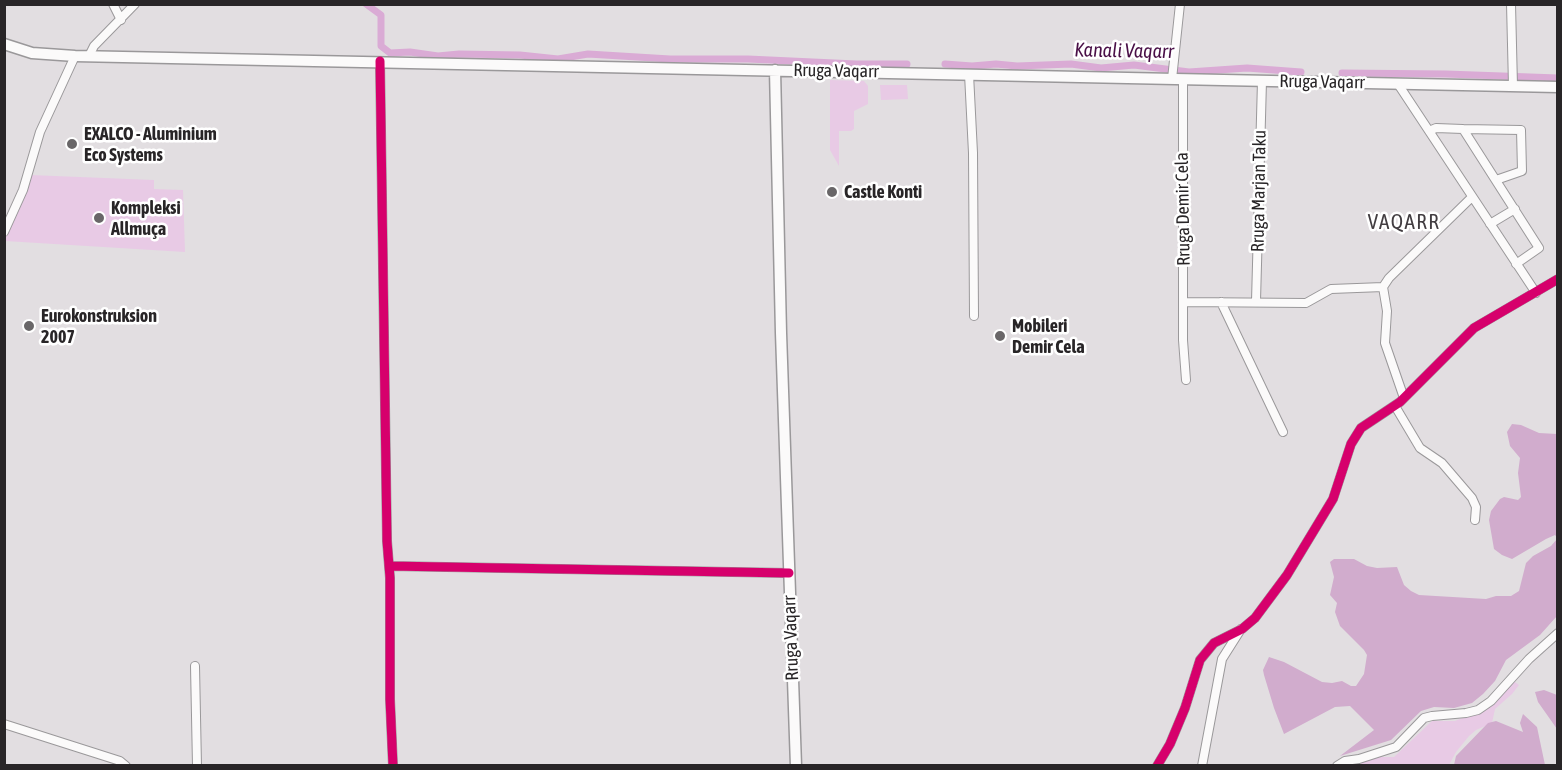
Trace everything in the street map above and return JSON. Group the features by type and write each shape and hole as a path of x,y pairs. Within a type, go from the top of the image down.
{"main road":[{"path":"4,44 32,53 75,56 775,70"},
{"name":"Rruga Vaqarr","path":"796,765 775,70 969,74 1172,73 1184,79 1398,84 1513,79 1557,87"}],"street":[{"path":"113,4 121,20"},
{"path":"89,56 94,46 135,4"},
{"path":"1172,73 1180,4"},
{"path":"1511,4 1513,79"},
{"path":"4,232 23,190 40,132 75,56"},
{"path":"380,61 393,765"},
{"path":"969,74 974,316"},
{"name":"Rruga Demir Cela","path":"1184,79 1185,380"},
{"name":"Rruga Marjan Taku","path":"1256,302 1262,81"},
{"path":"1398,84 1536,293"},
{"path":"1429,131 1436,128 1521,130 1522,171 1496,180"},
{"path":"1463,129 1539,248 1516,264"},
{"path":"1404,398 1385,343 1387,311 1383,287 1389,278 1472,197"},
{"path":"1490,224 1515,209"},
{"path":"1157,765 1177,729 1200,660 1214,643 1242,629 1255,618 1281,584 1327,510 1338,487 1355,435 1368,422 1404,398 1474,328 1557,279"},
{"path":"1184,302 1306,303 1331,289 1383,287"},
{"path":"1221,302 1283,432"},
{"path":"1395,406 1420,448 1442,463 1472,498 1476,507 1475,520"},
{"path":"389,566 789,573"},
{"path":"1202,765 1222,658 1242,629"},
{"path":"1337,765 1396,747 1424,718 1478,710 1491,701 1529,659 1557,633"},
{"path":"195,666 197,765"},
{"path":"4,724 120,761 126,765"}],"shaded area":[{"path":"830,80 864,81 868,86 868,104 854,111 854,129 839,131 839,166 830,150"},
{"path":"880,85 907,85 908,99 881,100"},
{"name":"Kompleksi Allmuça","path":"30,175 154,180 154,189 183,190 185,252 5,241 4,236"},
{"path":"1512,424 1521,425 1539,433 1557,434 1558,539 1555,535 1512,559 1494,549 1489,520 1491,511 1500,499 1504,497 1518,500 1521,497 1518,473 1520,458 1510,446 1507,432"},
{"path":"1557,539 1557,616 1540,635 1506,660 1495,681 1472,703 1454,708 1434,707 1421,711 1391,740 1340,756 1374,730 1350,706 1335,707 1284,734 1263,670 1269,657 1284,662 1322,682 1342,681 1356,686 1364,674 1367,655 1340,626 1335,612 1337,603 1330,595 1334,577 1330,562 1334,559 1354,559 1377,568 1397,567 1404,585 1419,595 1486,599 1511,596 1519,591 1526,563 1533,556 1551,546"},
{"path":"1512,680 1519,685 1495,709 1492,723 1469,736 1449,765 1359,766 1362,762 1375,757 1394,757 1432,721 1455,721 1482,710"},
{"path":"1544,690 1557,695 1557,729 1538,702 1535,692"},
{"path":"1523,714 1537,727 1545,765 1454,765 1456,756 1488,723 1496,721 1523,732 1520,723"}],"waterway":[{"path":"366,4 381,15 381,46 390,53 410,52 438,56 520,55 558,59 588,54 670,59 907,64"},
{"name":"Kanali Vaqarr","path":"945,64 972,66 1071,64 1101,68 1134,65 1189,72 1247,68 1301,72"},
{"name":"Kanali Vaqarr","path":"1342,73 1558,78"}],"cycle path":[{"path":"380,61 387,541 390,578 390,699 393,766"},
{"path":"1157,766 1170,744 1185,708 1200,660 1214,643 1242,629 1255,618 1287,575 1333,499 1351,444 1361,428 1400,402 1474,328 1558,279"},
{"path":"389,566 789,573"}],"place":[{"name":"EXALCO - Aluminium Eco Systems","path":"72,144"},
{"name":"Castle Konti","path":"832,192"},
{"name":"Kompleksi Allmuça","path":"99,218"},
{"name":"Eurokonstruksion 2007","path":"29,326"},
{"name":"Mobileri Demir Cela","path":"1000,336"}],"district":[{"name":"VAQARR","path":"1404,222"}]}
